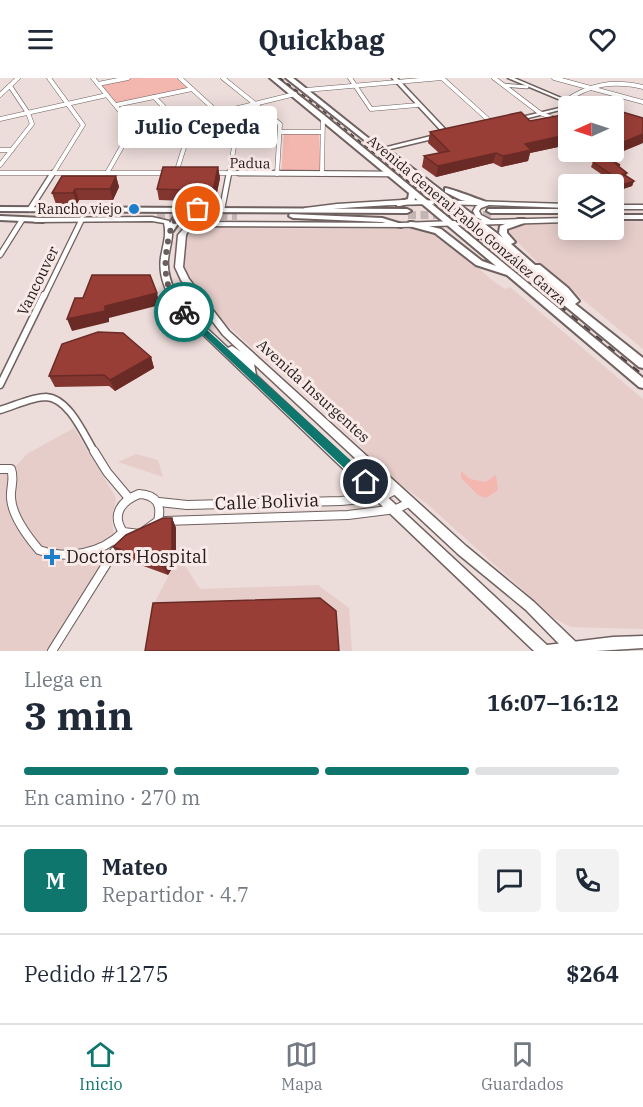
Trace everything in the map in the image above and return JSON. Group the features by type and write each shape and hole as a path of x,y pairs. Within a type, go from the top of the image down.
{"main road":[{"name":"Avenida General Pablo González Garza","path":"273,78 332,124 643,384"},
{"name":"Avenida General Pablo González Garza","path":"289,78 309,90"},
{"name":"Avenida General Pablo González Garza","path":"295,78 375,146 383,147 431,186 454,202 487,213 545,285 643,364"},
{"name":"Avenida General Pablo González Garza","path":"431,186 444,202 525,269 551,283 643,355"},
{"path":"431,186 457,195 487,213 558,217"},
{"path":"305,210 329,206 400,204 411,200 412,193"},
{"path":"292,216 408,210 425,203 454,202 521,221"},
{"path":"400,204 418,215 412,224"},
{"path":"178,260 185,229 202,223 401,225 468,222 487,213 558,207"},
{"path":"0,209 408,210"},
{"path":"170,229 179,216 198,209"},
{"path":"624,209 643,209"},
{"path":"487,213 558,211"},
{"path":"0,218 157,215"},
{"path":"237,216 382,220 401,225"},
{"path":"624,217 643,217"},
{"path":"0,218 160,220 167,222 170,229"},
{"path":"0,218 44,220"},
{"path":"558,219 521,221 504,227 502,230 505,236 565,290 574,301"},
{"path":"412,224 438,231 479,263 509,274"},
{"name":"Avenida Insurgentes","path":"170,229 164,262 165,276 172,296 180,308 545,651"},
{"name":"Avenida Insurgentes","path":"167,244 174,244 182,274 223,329 462,550 522,599 573,650"},
{"path":"172,296 185,297 194,293"},
{"path":"180,308 188,310 209,327 223,329 226,344 250,365 252,376"}],"street":[{"path":"8,78 16,79"},
{"path":"30,209 84,125 49,78"},
{"path":"93,78 132,125 132,130 107,173"},
{"path":"98,84 128,78"},
{"path":"181,78 220,112 237,134 222,209"},
{"path":"223,78 280,124 277,174"},
{"path":"350,78 369,108 418,105"},
{"path":"309,90 395,80 442,78 493,124"},
{"path":"494,78 540,114 558,120"},
{"path":"510,78 558,100"},
{"path":"555,78 643,102"},
{"path":"0,95 16,79"},
{"path":"395,80 447,134"},
{"path":"572,96 585,87 622,81 643,87"},
{"path":"503,85 526,87"},
{"path":"0,165 32,127 28,113 10,86"},
{"path":"116,105 192,89"},
{"path":"132,130 181,122 295,94"},
{"path":"0,119 107,95"},
{"path":"154,97 189,132 176,173"},
{"path":"512,120 558,110"},
{"path":"322,174 323,117"},
{"path":"481,126 502,122"},
{"path":"280,132 322,130 332,124"},
{"path":"383,147 458,131"},
{"path":"0,150 12,150"},
{"path":"0,173 186,173"},
{"name":"Padua","path":"207,173 391,174"},
{"name":"Vancouver","path":"0,386 82,219"},
{"path":"0,255 22,220"},
{"path":"0,410 44,397 57,399 70,414 107,472 128,497"},
{"path":"0,469 11,470 14,476 11,499 14,508 39,550 56,556 107,547 124,533"},
{"name":"Calle Bolivia","path":"159,502 187,505 341,501 382,497 398,489"},
{"path":"145,493 159,502 161,508 159,521 140,534 124,533 118,527 117,514 128,497 145,493"},
{"name":"Calle Bolivia","path":"159,521 348,514 396,509 411,502"},
{"path":"52,651 124,533"},
{"path":"545,651 643,642"}],"shaded area":[{"path":"130,78 176,78 188,88 117,104 100,84"},
{"path":"319,133 321,173 281,173 284,134"},
{"path":"643,221 643,349 538,263 505,229 525,223 558,224 558,240 624,240 624,222"},
{"path":"200,228 416,229 435,233 493,281 505,289 510,287 643,399 643,629 571,627 554,618 426,503 387,475 358,444 213,312 183,267 186,236 189,232"},
{"name":"Doctors Hospital","path":"74,428 116,498 112,520 114,536 94,578 50,651 0,651 0,474 17,465 27,454"},
{"path":"136,454 158,460 163,477 118,462"},
{"path":"461,471 470,479 486,482 496,475 498,490 486,498 478,495 461,478"},
{"path":"182,561 200,589 318,585 349,608 352,651 338,651 151,609 176,562"}],"building":[{"path":"521,112 530,121 558,116 558,137 525,144 531,150 503,156 496,153 438,166 424,156 449,151 430,132"},
{"path":"624,112 643,118 643,134 624,142"},
{"path":"593,162 614,162 627,173 610,174"},
{"path":"163,167 218,167 213,191 157,189"},
{"path":"624,175 634,181 625,184"},
{"path":"62,176 116,176 110,189 75,189 73,193 52,193"},
{"path":"92,275 150,275 157,293 105,306 105,311 67,319 75,298 83,298"},
{"path":"98,332 123,333 151,357 110,380 104,375 49,376 62,344"},
{"path":"163,518 172,518 172,553 163,566 113,547 126,535"},
{"path":"320,598 336,611 339,651 145,651 153,603"}],"tunnel":[{"path":"157,215 237,216"},
{"path":"408,215 493,215"}],"railway":[{"path":"280,78 316,105 548,297"},
{"path":"547,295 643,375"}],"way so far":[{"path":"184,312 169,289 164,262 170,229 174,222 186,212 198,209"}],"place":[{"name":"Rancho viejo","path":"134,209"},
{"name":"Julio Cepeda","path":"198,209"},
{"name":"Doctors Hospital","path":"52,557"}],"route":[{"path":"184,312 366,482"}]}
